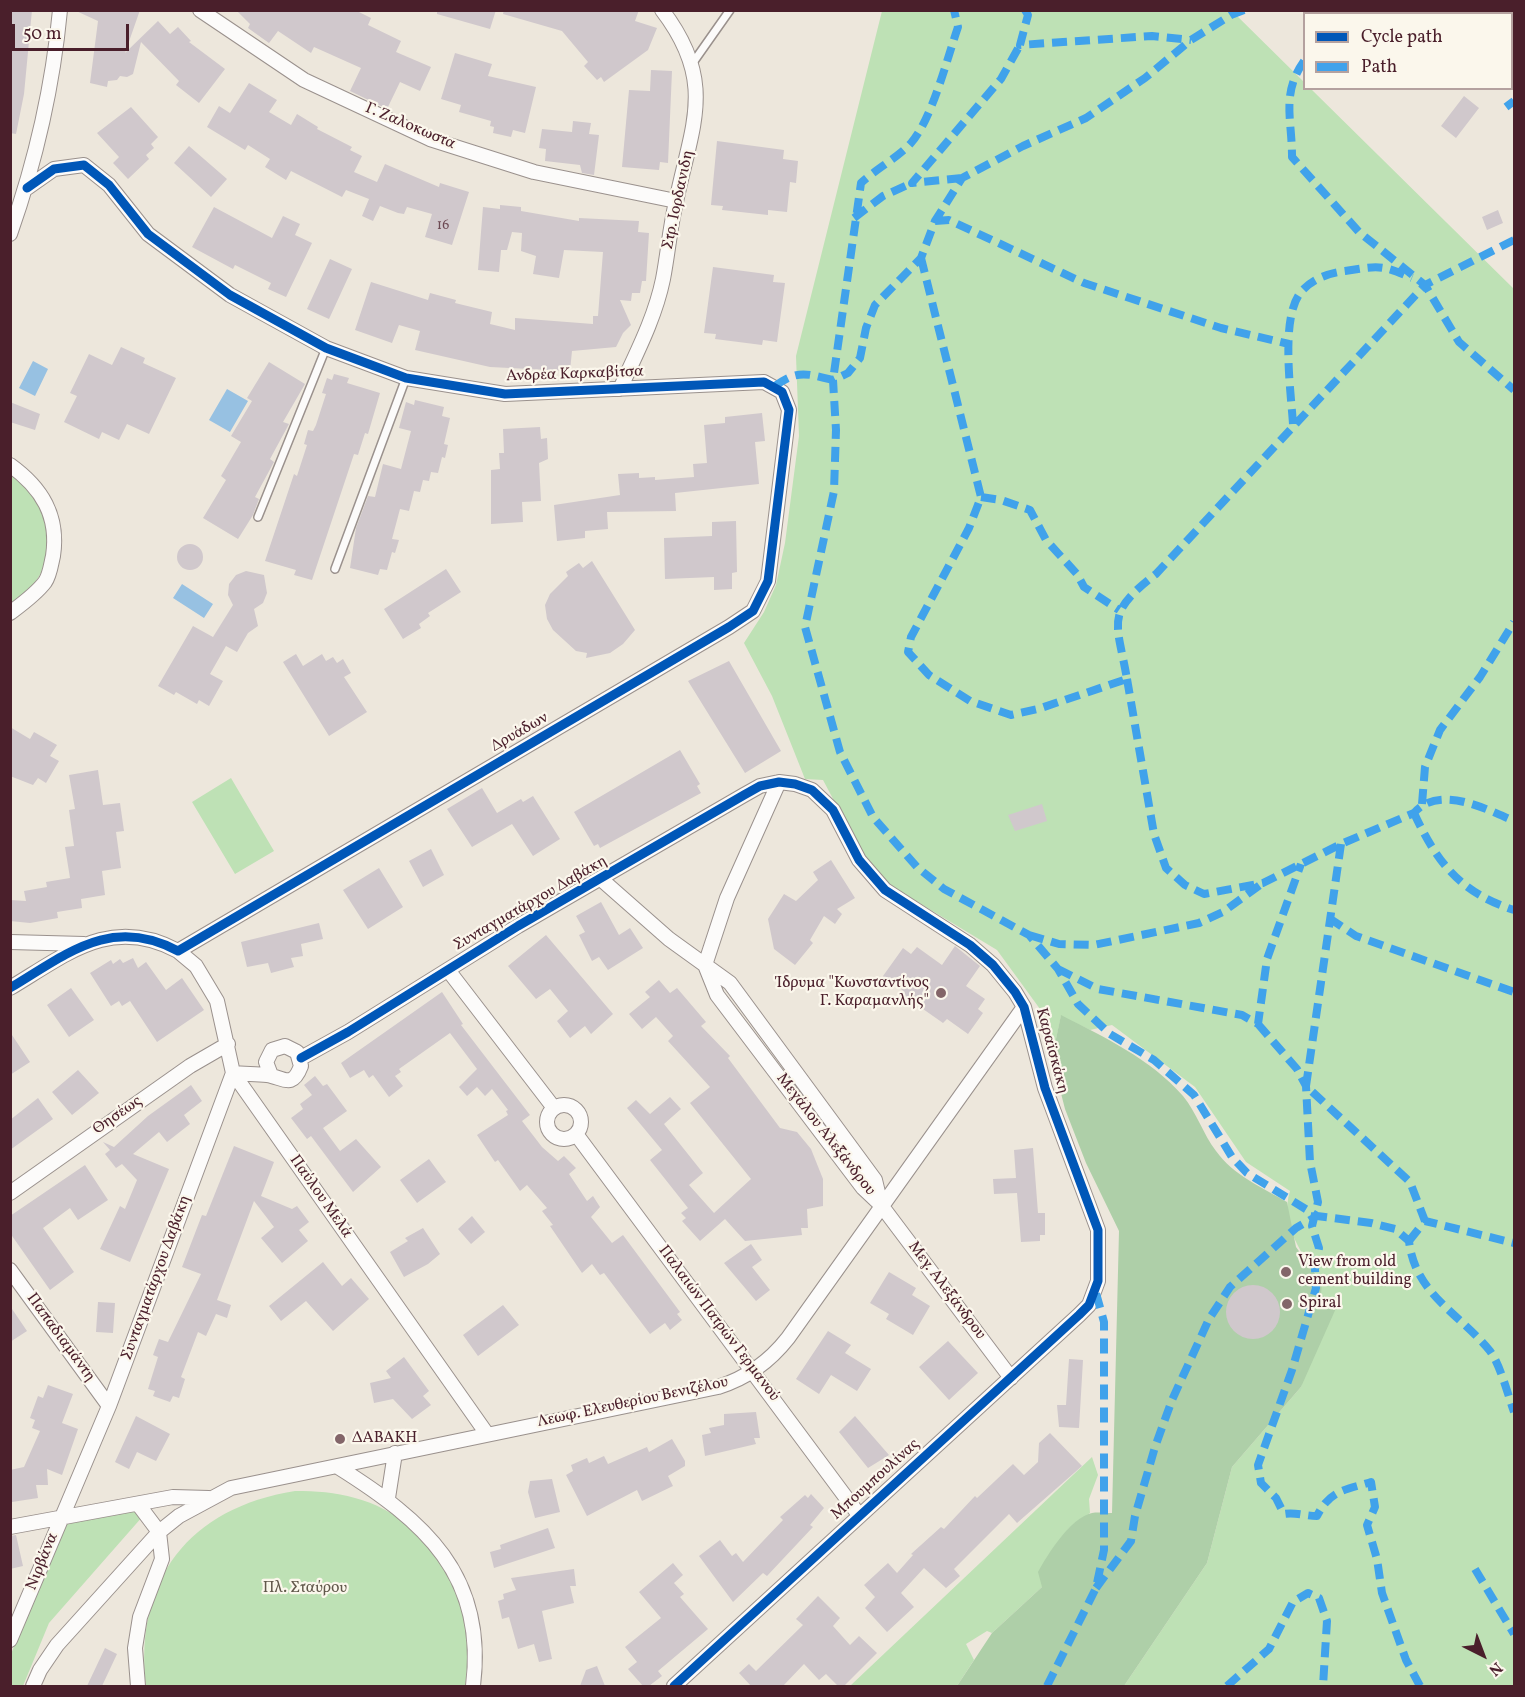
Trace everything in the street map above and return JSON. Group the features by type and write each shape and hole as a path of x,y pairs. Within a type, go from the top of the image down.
{"street":[{"path":"10,234 27,188 57,42 60,10"},
{"name":"Γ. Ζαλοκωστα","path":"200,10 304,80 429,139 534,172 676,201"},
{"name":"Στρ. Ιορδανιδη","path":"620,389 655,308 663,280 676,201 693,137 697,107 692,64 676,28 662,10"},
{"name":"Ανδρέα Καρκαβίτσα","path":"27,188 54,168 84,165 109,185 148,234 230,295 326,348 406,378 505,393 770,384"},
{"name":"Δρυάδων","path":"178,951 753,611 768,581 789,413 785,396 770,384"},
{"path":"10,465 33,483 45,501 52,520 55,544 46,581 10,613"},
{"path":"602,880 669,939 705,965 727,898 779,782"},
{"name":"Συνταγματάρχου Δαβάκη","path":"301,1058 760,786 779,782"},
{"name":"Καραϊσκάκη","path":"779,782 795,784 823,799 833,810 858,861 885,890 970,945 987,959 1024,1007 1045,1088 1098,1230 1096,1293"},
{"path":"10,988 84,944 111,936 139,936 178,951"},
{"path":"10,942 84,944"},
{"name":"Παύλου Μελά","path":"178,951 196,966 208,982 217,1001 233,1073 487,1434"},
{"name":"Μεγάλου Αλεξάνδρου","path":"705,965 717,995 864,1188 881,1205"},
{"path":"448,969 555,1108"},
{"name":"Λεωφ. Ελευθερίου Βενιζέλου","path":"33,1686 40,1670 57,1646 159,1532 209,1498 231,1488 718,1387 754,1371 770,1359 788,1338 1024,1007"},
{"name":"Θησέως","path":"10,1193 190,1066 228,1044"},
{"path":"278,1047 292,1047 301,1058 298,1073 293,1079 278,1080 271,1075 267,1070 268,1056 278,1047"},
{"path":"233,1073 271,1075"},
{"name":"Συνταγματάρχου Δαβάκη","path":"61,1516 109,1406 233,1073"},
{"path":"570,1106 579,1113 581,1124 576,1134 566,1138 551,1132 547,1122 555,1108 570,1106"},
{"name":"Παλαιών Πατρών Γερμανού","path":"576,1134 859,1515"},
{"name":"Μεγ. Αλεξάνδρου","path":"881,1205 1011,1378"},
{"name":"Παπαδιαμάντη","path":"10,1270 109,1406"},
{"name":"Μπουμπουλίνας","path":"674,1686 1011,1378 1089,1305 1096,1293"},
{"path":"388,1498 395,1453"},
{"path":"338,1467 388,1498 431,1540 460,1583 475,1632 476,1661 473,1686"},
{"name":"Λεωφ. Ελευθερίου Βενιζέλου","path":"10,1527 173,1497 209,1498"},
{"path":"138,1504 159,1532 162,1559 140,1617 135,1648 138,1686"},
{"name":"Νιρβάνα","path":"10,1640 61,1516"}],"lane":[{"path":"692,64 730,10"},
{"path":"258,516 326,348"},
{"path":"335,568 406,378"}],"green space":[{"path":"882,11 1232,11 1303,81 1303,90 1312,90 1514,289 1514,1686 1124,1686 1207,1563 1232,1467 1301,1387 1322,1283 1295,1240 1288,1216 1287,1203 1290,1191 1246,1162 1195,1087 1112,1025 1090,1030 1061,1016 1052,1058 1040,1009 997,950 886,883 864,857 823,780 805,779 772,696 744,643 764,612 776,585 785,543 799,436 796,356"},
{"path":"10,471 33,488 43,509 50,538 46,564 40,575 22,597 10,606"},
{"path":"231,778 274,851 235,874 192,802"},
{"path":"1061,1015 1126,1050 1156,1071 1183,1096 1223,1160 1249,1180 1287,1202 1296,1247 1322,1283 1321,1294 1337,1306 1301,1387 1232,1467 1207,1563 1124,1686 957,1686 992,1633 1042,1587 1038,1572 1068,1529 1084,1516 1092,1513 1112,1513 1119,1231 1086,1163 1065,1109 1052,1058"},
{"path":"1092,1457 1098,1475 1089,1499 1090,1513 1068,1529 1042,1587 992,1633 987,1631 966,1644 974,1660 957,1686 850,1686"},
{"name":"Πλ. Σταύρου","path":"295,1491 340,1494 384,1509 409,1526 430,1546 446,1571 458,1598 465,1626 468,1656 465,1686 146,1686 145,1648 149,1613 160,1582 176,1555 198,1532 225,1514 258,1500"},
{"path":"137,1509 143,1516 49,1623 23,1686 11,1686 11,1654 64,1523"}],"water":[{"path":"33,361 48,369 35,396 19,388"},
{"path":"227,389 248,401 230,432 209,420"},
{"path":"182,584 213,604 204,618 173,598"}],"building":[{"path":"12,10 32,10 24,94 16,134 10,133"},
{"path":"74,10 140,10 125,53 158,21 170,34 178,27 191,41 189,42 225,69 199,103 176,85 179,81 141,42 133,74 108,81 107,87 90,83 98,21"},
{"path":"236,10 355,10 371,18 368,25 401,41 396,52 431,67 420,91 400,82 387,109 350,91 361,68 314,47 311,53 278,31 269,43 248,28 250,24"},
{"path":"437,10 496,10 490,29 437,14"},
{"path":"504,10 639,10 635,21 657,28 648,50 604,82 601,77 597,80 584,66 588,62 562,31 503,14"},
{"path":"455,53 492,64 488,76 536,87 525,133 513,130 511,137 493,133 494,127 490,126 491,121 459,112 461,105 441,99"},
{"path":"651,70 672,71 668,163 660,162 659,170 622,167 629,90 650,91"},
{"path":"249,83 277,100 269,112 291,125 297,114 318,127 317,129 352,147 350,150 362,156 354,172 377,182 385,164 439,187 440,183 469,192 452,245 425,237 432,214 407,207 404,214 380,206 373,221 362,216 369,199 346,190 342,197 291,171 286,180 265,167 270,159 248,145 245,150 207,127 219,106 230,113"},
{"path":"1464,96 1479,108 1456,138 1441,126"},
{"path":"131,107 158,137 151,144 154,148 146,155 149,159 128,179 113,163 119,157 97,133"},
{"path":"573,121 591,123 589,134 599,135 594,175 582,173 580,165 545,161 546,149 539,148 542,129 572,132"},
{"path":"717,141 784,150 783,159 798,161 796,183 790,182 787,212 768,210 768,215 722,210 723,206 711,205"},
{"path":"189,146 227,179 211,197 174,163"},
{"path":"500,205 521,207 521,211 579,221 579,218 639,221 638,232 649,233 646,281 642,281 640,293 632,293 631,301 620,300 631,325 623,333 616,347 572,351 570,371 490,367 415,350 420,331 399,325 392,343 355,330 371,282 428,300 430,293 456,300 455,303 492,312 490,324 515,330 515,318 593,324 593,316 598,316 603,252 564,250 559,278 533,274 536,256 521,251 522,233 512,232 507,250 501,250 499,272 478,270 483,207 500,209"},
{"path":"214,207 272,238 283,216 300,224 295,235 312,243 286,297 268,289 271,283 235,265 233,269 192,247"},
{"path":"1498,210 1503,223 1487,230 1482,217"},
{"path":"330,259 352,269 329,319 307,309"},
{"path":"713,267 774,275 773,282 785,283 777,342 763,340 762,345 715,339 716,334 704,333"},
{"path":"121,347 145,358 143,363 176,378 149,434 127,424 119,440 102,432 99,439 64,422 77,396 70,393 89,354 112,365"},
{"path":"269,362 305,384 283,422 289,424 270,459 274,462 255,497 259,499 253,515 238,539 203,518 226,480 221,476 241,442 231,436 252,401 247,398"},
{"path":"334,374 349,378 347,383 380,393 368,434 365,433 358,455 354,454 312,580 294,575 296,570 265,561 294,474 297,476 307,445 304,444 308,430 313,431 316,425 326,394 322,393 327,378 332,380"},
{"path":"415,400 444,407 442,416 450,418 444,444 448,445 445,458 442,457 438,473 431,472 429,481 423,480 420,492 414,491 409,511 400,509 392,539 399,540 395,553 392,552 387,570 380,569 378,575 350,568 356,528 368,496 375,497 383,464 401,469 411,431 399,428 406,402 414,405"},
{"path":"10,402 40,414 35,430 10,422"},
{"path":"762,413 765,441 755,442 759,484 675,493 676,511 607,512 608,529 585,531 585,538 557,541 554,505 620,495 618,474 639,473 639,478 655,477 655,480 694,477 693,464 707,463 704,425 725,423 725,417"},
{"path":"540,427 541,439 547,438 548,459 539,463 541,501 522,502 523,522 491,524 491,470 500,469 499,453 504,453 503,429"},
{"path":"736,521 737,572 732,573 732,589 714,590 714,577 665,579 664,538 712,536 712,522"},
{"path":"190,544 199,548 203,557 199,566 190,570 181,566 177,557 181,548"},
{"path":"592,561 635,630 623,644 610,653 586,658 587,653 576,651 553,630 547,619 545,605 550,594 568,576 566,572 579,563 583,568"},
{"path":"446,569 461,592 428,613 430,616 419,624 421,628 403,639 384,609"},
{"path":"246,571 264,575 267,593 263,603 254,609 258,626 248,633 237,652 226,646 210,674 223,681 209,706 199,700 197,704 176,692 174,695 158,686 193,626 213,637 233,605 228,595 229,584 236,575"},
{"path":"296,654 303,666 322,654 326,661 333,657 337,663 343,659 351,673 344,677 367,712 329,736 283,662"},
{"path":"729,661 781,751 745,773 688,681"},
{"path":"10,727 30,739 34,732 57,745 50,756 59,761 46,783 38,778 33,785 10,776"},
{"path":"680,750 700,784 697,786 701,793 600,848 598,844 594,846 574,812"},
{"path":"98,770 103,805 120,803 124,831 116,832 121,868 102,871 105,895 81,899 82,908 57,912 58,918 30,923 10,921 10,900 26,901 24,891 47,887 46,882 70,878 65,847 74,846 69,810 75,809 69,775"},
{"path":"482,788 497,813 521,799 523,802 533,796 560,839 533,856 512,824 472,847 447,809"},
{"path":"1042,804 1047,821 1015,831 1008,815"},
{"path":"431,849 444,875 423,887 409,861"},
{"path":"831,860 855,898 837,909 842,914 835,924 824,916 810,940 813,943 795,965 774,949 768,919 784,894 796,901 818,880 813,872"},
{"path":"379,868 403,907 368,929 343,890"},
{"path":"601,902 619,935 630,928 643,948 608,970 599,957 592,961 579,935 585,932 576,916"},
{"path":"319,923 323,939 301,944 303,956 291,958 294,967 271,973 268,963 247,967 241,942"},
{"path":"546,935 613,1014 591,1034 585,1026 570,1038 557,1021 568,1011 550,989 536,999 508,966"},
{"name":"Ίδρυμα \"Κωνσταντίνος Γ. Καραμανλής\"","path":"955,946 980,966 966,986 985,999 978,1009 983,1013 968,1034 947,1019 943,1023 903,995 905,992 883,976 903,948 911,954 917,947 942,965"},
{"path":"133,958 138,968 146,962 166,990 182,978 204,1010 157,1042 130,1001 122,1006 119,1001 111,1006 90,973 111,960 113,964 120,959 123,963"},
{"path":"659,980 670,993 677,988 706,1022 701,1026 730,1056 728,1058 780,1128 797,1132 811,1149 823,1179 823,1206 807,1209 808,1228 801,1228 802,1235 745,1241 725,1219 700,1241 682,1221 686,1218 681,1213 688,1208 650,1160 662,1150 627,1108 636,1100 650,1114 670,1097 681,1109 664,1124 703,1173 689,1185 714,1213 751,1179 690,1103 710,1087 668,1041 673,1036 656,1017 642,1029 629,1014 650,997 645,992"},
{"path":"71,988 94,1020 69,1037 47,1005"},
{"path":"442,992 463,1024 461,1025 530,1115 522,1121 542,1147 558,1161 564,1156 576,1168 569,1174 587,1201 593,1196 600,1207 591,1217 612,1243 623,1235 680,1312 677,1314 682,1320 670,1330 665,1323 650,1334 604,1273 600,1275 592,1264 582,1273 550,1226 553,1225 542,1211 547,1208 527,1185 520,1191 498,1160 495,1162 477,1135 508,1115 506,1111 508,1110 492,1089 485,1096 477,1087 467,1096 459,1087 477,1069 450,1033 399,1069 401,1072 395,1076 403,1086 389,1097 373,1075 369,1078 364,1070 350,1078 341,1063"},
{"path":"10,1032 30,1062 10,1075"},
{"path":"78,1070 99,1093 72,1115 52,1092"},
{"path":"315,1076 323,1086 327,1084 347,1111 323,1128 340,1151 356,1139 381,1167 353,1192 311,1136 307,1139 291,1118 303,1109 300,1104 312,1095 304,1085"},
{"path":"191,1085 202,1101 184,1115 190,1124 167,1142 159,1132 133,1154 169,1169 130,1262 100,1249 120,1206 125,1209 137,1180 122,1164 116,1168 105,1154 110,1150 103,1142 114,1147 148,1116"},
{"path":"38,1098 53,1119 10,1150 10,1120"},
{"path":"234,1146 274,1162 261,1196 292,1209 297,1206 309,1222 299,1230 308,1241 282,1263 261,1238 274,1227 254,1201 217,1300 231,1305 227,1318 216,1314 206,1336 198,1332 181,1377 185,1379 179,1398 173,1396 170,1402 153,1396 155,1391 148,1389 158,1357 153,1355 159,1339 168,1342 201,1274 182,1267 202,1215 206,1216"},
{"path":"1033,1148 1038,1213 1045,1213 1045,1235 1040,1235 1040,1241 1021,1242 1017,1193 994,1194 993,1179 1016,1178 1014,1150"},
{"path":"429,1159 446,1182 417,1203 400,1180"},
{"path":"85,1165 108,1200 78,1220 70,1208 43,1228 74,1272 50,1290 10,1233 10,1216"},
{"path":"472,1216 485,1232 471,1244 458,1229"},
{"path":"423,1228 440,1254 428,1264 404,1277 390,1252 408,1241 405,1238"},
{"path":"751,1244 762,1260 752,1267 770,1290 756,1301 724,1263"},
{"path":"323,1262 342,1286 351,1278 369,1299 333,1331 306,1301 281,1321 269,1306"},
{"path":"889,1272 916,1288 912,1295 930,1306 913,1335 886,1319 889,1314 870,1303"},
{"path":"1248,1285 1258,1285 1268,1289 1276,1297 1280,1312 1276,1327 1268,1335 1258,1339 1248,1339 1238,1335 1230,1327 1226,1317 1226,1307 1230,1297 1238,1289"},
{"path":"98,1302 115,1303 113,1333 96,1332"},
{"path":"503,1305 519,1325 478,1356 463,1335"},
{"path":"10,1306 27,1331 10,1342"},
{"path":"828,1331 851,1345 845,1353 871,1369 857,1391 831,1375 819,1394 796,1379"},
{"path":"948,1341 978,1373 949,1400 919,1367"},
{"path":"404,1357 429,1391 423,1396 431,1405 412,1419 393,1399 374,1403 370,1383 391,1378 386,1371"},
{"path":"1069,1359 1083,1360 1079,1428 1059,1427 1057,1405 1066,1405"},
{"path":"48,1385 73,1394 62,1423 78,1429 62,1475 47,1469 48,1485 36,1485 38,1498 12,1502 10,1470 24,1467 40,1431 32,1428 35,1420 30,1418 38,1396 43,1398"},
{"path":"756,1412 760,1438 754,1438 756,1444 705,1456 702,1435 711,1433 709,1428 724,1425 724,1414"},
{"path":"136,1416 170,1434 156,1461 137,1452 129,1469 115,1462"},
{"path":"855,1416 889,1455 868,1468 839,1432"},
{"path":"1050,1433 1082,1466 1017,1523 1009,1514 954,1569 960,1576 946,1588 924,1568 901,1593 914,1607 887,1632 865,1608 875,1597 864,1585 888,1563 897,1573 913,1555 911,1554 941,1527 944,1529 975,1496 977,1498 1013,1464 1024,1475 1038,1462 1039,1443"},
{"path":"672,1439 685,1461 685,1466 668,1476 673,1486 642,1501 637,1490 587,1516 566,1475 573,1471 571,1465 587,1458 589,1463 604,1456 608,1464 647,1447 649,1452"},
{"path":"552,1479 560,1512 535,1518 528,1492 530,1481"},
{"path":"811,1494 824,1508 810,1525 813,1527 767,1576 763,1573 733,1602 699,1556 720,1540 732,1556 736,1553 743,1562 783,1520 780,1517 805,1495 808,1498"},
{"path":"548,1528 555,1548 494,1568 490,1552 501,1549 500,1545"},
{"path":"16,1535 23,1566 10,1569 10,1536"},
{"path":"673,1563 683,1575 674,1583 684,1594 680,1597 708,1629 658,1671 662,1676 649,1686 643,1686 628,1669 637,1662 625,1647 661,1618 639,1592"},
{"path":"574,1569 576,1586 570,1586 574,1603 542,1611 552,1659 539,1662 534,1644 518,1649 509,1617 502,1619 498,1601 504,1599 503,1594 516,1590 511,1578"},
{"path":"818,1596 840,1618 833,1626 850,1645 859,1636 877,1653 844,1686 838,1686 826,1674 819,1680 804,1664 783,1686 751,1686 739,1673 749,1664 756,1671 803,1625 796,1619"},
{"path":"105,1648 117,1654 102,1686 87,1686"},
{"path":"597,1666 605,1686 580,1686 586,1670"}],"marked path":[{"path":"775,386 790,377 803,374 833,380 861,183 906,148 926,119 958,27 954,10"},
{"path":"1025,10 1028,15 1020,45 1152,36 1191,40"},
{"path":"1244,10 1231,15 1191,40 1145,78 1086,118 1023,146 962,178 935,221 921,258 875,305 866,328 860,358 848,373 833,380 836,430 834,491 805,627 840,752 873,817 917,867 944,889 1029,935 1058,969 1078,1004 1110,1034 1154,1060 1194,1095 1232,1157 1247,1173 1317,1216 1371,1223 1395,1229 1409,1241 1413,1259 1429,1289 1494,1357 1514,1412"},
{"path":"962,178 912,183 1001,79 1020,45"},
{"path":"1303,63 1292,84 1290,96 1292,157 1359,232 1425,285"},
{"path":"1506,107 1514,101"},
{"path":"854,218 883,196 912,183"},
{"path":"935,221 949,220 1084,283 1221,328 1289,344"},
{"path":"1514,240 1425,285 1459,342 1514,390"},
{"path":"921,258 981,497 969,528 911,637 908,652 929,675 970,701 1011,715 1038,709 1127,679 1118,620 1128,599 1156,574 1425,285"},
{"path":"1293,424 1288,355 1289,336 1295,304 1301,292 1316,280 1327,275 1365,268 1386,268 1412,278"},
{"path":"981,497 1001,500 1030,510 1046,540 1077,574 1084,587 1119,610"},
{"path":"1422,804 1425,767 1440,730 1480,677 1514,622"},
{"path":"1127,679 1154,834 1166,868 1185,885 1204,894 1263,883 1341,844 1414,813 1424,805 1436,800 1463,802 1514,821"},
{"path":"1414,813 1432,847 1453,874 1479,895 1514,910"},
{"path":"1341,844 1306,1086 1410,1182 1425,1221"},
{"path":"1058,969 1098,989 1242,1015 1258,1024 1267,959 1301,864"},
{"path":"1029,935 1059,944 1094,945 1199,923 1223,912 1260,885"},
{"path":"1329,918 1356,936 1514,992"},
{"path":"1258,1024 1297,1069 1306,1086 1310,1162 1318,1202 1312,1226 1319,1248 1315,1269 1316,1288 1292,1370 1258,1465 1261,1483 1276,1498 1284,1514 1317,1516 1327,1501 1339,1492 1371,1482 1375,1507 1367,1525 1377,1559 1382,1593 1406,1660 1420,1686"},
{"path":"1096,1588 1131,1541 1135,1516 1155,1447 1172,1400 1209,1319 1230,1287 1296,1228 1317,1216"},
{"path":"1409,1241 1425,1221 1514,1243"},
{"path":"1047,1686 1096,1588 1104,1550 1104,1322 1096,1293"},
{"path":"1475,1569 1514,1634"},
{"path":"1227,1686 1269,1649 1293,1602 1308,1593 1319,1598 1327,1621 1323,1686"}],"cycle path":[{"path":"10,988 71,952 90,943 110,938 132,937 154,941 178,951 753,611 768,581 789,410 782,392 764,382 505,394 406,378 326,348 230,295 148,234 109,185 84,165 54,169 27,188"},
{"path":"301,1058 348,1032 518,926 744,795 760,786 779,782 795,784 812,790 833,810 859,860 885,890 970,945 993,965 1024,1007 1045,1088 1098,1230 1098,1281 1089,1305 674,1686"}],"place":[{"name":"Ίδρυμα \"Κωνσταντίνος Γ. Καραμανλής\"","path":"941,993"},
{"name":"View from old cement building","path":"1286,1272"},
{"name":"Spiral","path":"1287,1304"},
{"name":"ΔΑΒΑΚΗ","path":"340,1439"}]}
